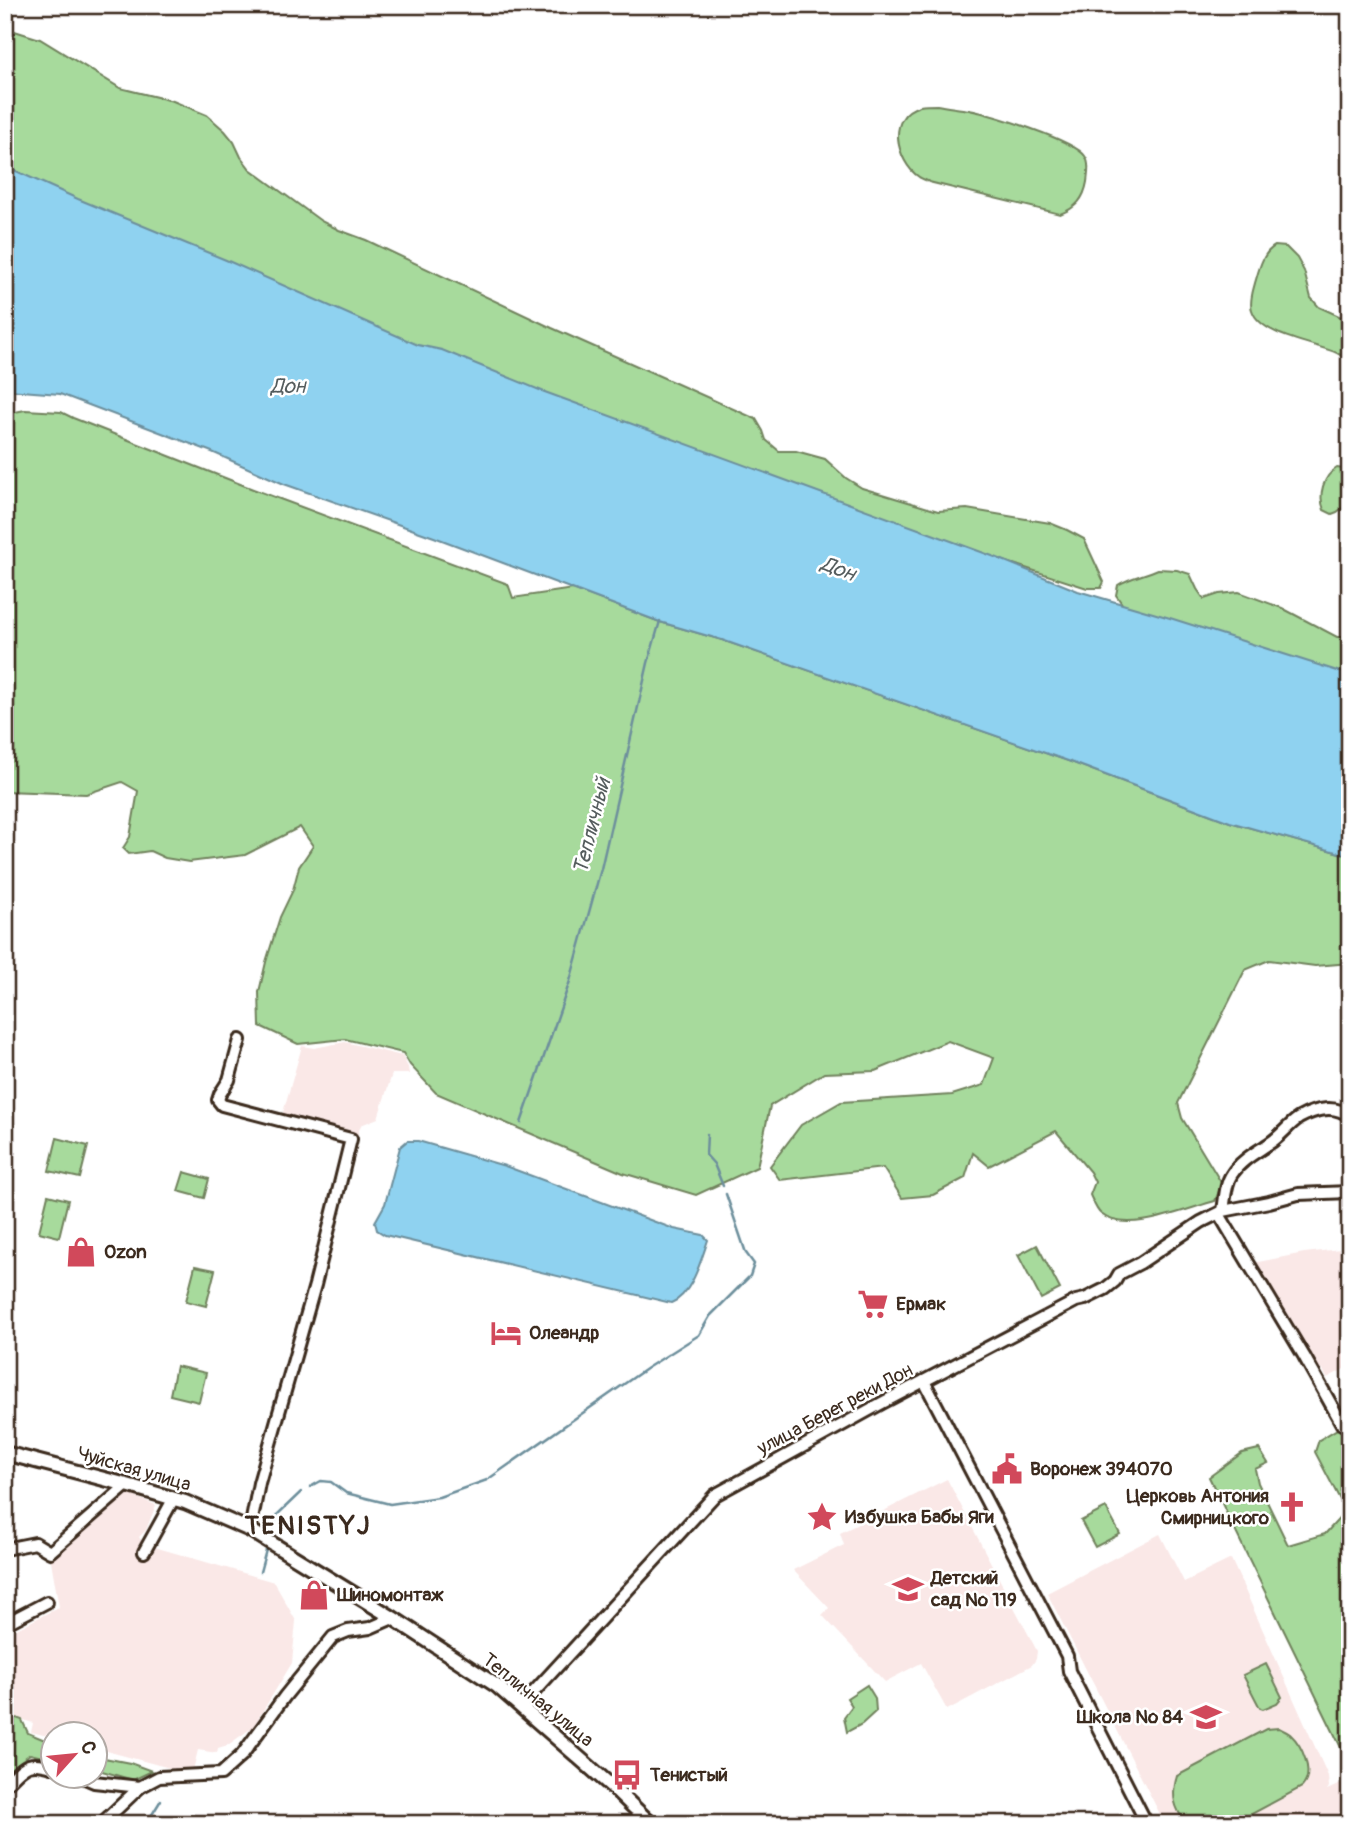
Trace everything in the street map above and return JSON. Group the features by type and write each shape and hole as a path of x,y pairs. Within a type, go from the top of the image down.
{"street":[{"path":"240,1040 229,1080 218,1100 222,1105 351,1139 315,1285 259,1483 250,1530"},
{"path":"1350,1117 1336,1109 1319,1110 1299,1119 1238,1166 1230,1177 1221,1212 1342,1424 1350,1420"},
{"name":"улица Берег реки Дон","path":"522,1706 715,1494 1076,1301 1105,1289 1119,1274 1221,1212 1298,1194 1350,1192"},
{"path":"924,1381 1067,1656 1069,1671 1147,1824"},
{"name":"Чуйская улица","path":"5,1453 173,1498 250,1530"},
{"path":"5,1549 35,1543 50,1552 127,1485"},
{"path":"144,1552 173,1498"},
{"name":"Тепличная улица","path":"250,1530 497,1686 651,1824"},
{"path":"5,1624 47,1602"},
{"path":"101,1824 140,1787 159,1777 221,1774 242,1755 333,1637 348,1631 370,1628 393,1618"},
{"path":"5,1785 26,1765 38,1762"},
{"path":"108,1784 140,1787"}],"shaded area":[{"path":"345,1042 402,1056 408,1067 409,1074 392,1074 378,1118 361,1125 357,1136 282,1116 302,1046 314,1048"},
{"path":"1350,1248 1350,1366 1327,1378 1322,1368 1316,1371 1253,1263"},
{"name":"Детский сад № 119","path":"947,1479 1037,1651 1032,1665 947,1710 921,1663 885,1682 822,1615 829,1608 793,1570 844,1545 840,1533"},
{"path":"123,1492 156,1505 146,1530 139,1537 144,1544 274,1582 296,1621 292,1663 253,1727 228,1745 218,1748 217,1753 198,1750 192,1774 108,1751 108,1720 38,1720 38,1734 31,1732 33,1723 5,1714 5,1635 59,1607 50,1555"},
{"name":"Школа № 84","path":"1160,1534 1184,1582 1231,1559 1328,1776 1327,1790 1347,1781 1350,1799 1344,1802 1349,1824 1165,1824 1047,1593"}],"green space":[{"path":"5,28 40,39 120,88 173,101 207,115 234,142 250,169 321,221 756,419 766,440 779,451 796,451 825,459 862,488 938,511 967,509 1050,523 1067,530 1084,539 1104,582 1101,588 1087,588 869,517 395,339 5,169"},
{"path":"937,105 969,110 1012,122 1049,135 1078,150 1087,159 1088,165 1087,182 1081,198 1075,206 1060,214 929,182 920,177 911,170 900,150 899,128 909,111 920,106"},
{"path":"1275,246 1286,247 1297,258 1304,271 1311,298 1319,307 1350,321 1350,363 1337,353 1276,332 1257,319 1251,307 1252,293 1262,262"},
{"path":"25,410 61,412 253,489 508,584 513,598 573,589 660,622 722,640 1071,762 1230,822 1350,856 1350,963 1315,966 1269,960 1245,970 1178,1103 1182,1118 1222,1184 1215,1201 1141,1221 1112,1220 1099,1212 1090,1195 1095,1182 1090,1172 1056,1131 989,1166 973,1153 965,1178 933,1195 902,1198 883,1168 780,1180 770,1166 801,1125 841,1102 952,1095 984,1085 994,1058 948,1041 875,1071 824,1073 770,1106 757,1167 696,1195 623,1173 436,1093 410,1065 403,1053 345,1039 298,1044 260,1026 259,992 280,917 293,890 299,867 313,846 300,827 245,855 189,862 165,858 150,851 129,854 123,848 130,837 138,791 122,782 86,794 5,791 5,411 10,413"},
{"path":"1337,468 1343,469 1346,475 1349,495 1344,507 1332,514 1324,510 1322,492 1328,476"},
{"path":"1158,569 1190,574 1204,599 1239,592 1282,608 1337,637 1350,637 1350,680 1125,608 1116,595 1118,585"},
{"path":"57,1138 88,1146 80,1178 49,1171"},
{"path":"184,1172 209,1179 204,1198 178,1191"},
{"path":"48,1195 68,1200 59,1237 39,1232"},
{"path":"1037,1245 1060,1289 1041,1299 1018,1255"},
{"path":"195,1266 215,1270 206,1306 186,1301"},
{"path":"176,1366 206,1373 199,1402 170,1395"},
{"path":"1339,1428 1350,1435 1350,1766 1209,1477 1242,1453 1259,1449 1268,1463 1255,1469 1258,1483 1288,1545 1325,1534 1346,1511 1315,1452 1319,1440"},
{"path":"1106,1508 1120,1534 1095,1547 1081,1521"},
{"path":"1266,1664 1282,1697 1277,1703 1263,1709 1243,1675"},
{"path":"867,1685 875,1698 876,1711 862,1724 847,1732 844,1717 852,1706 847,1698"},
{"path":"5,1714 22,1720 28,1733 38,1737 38,1756 30,1754 5,1773"},
{"path":"1279,1728 1290,1734 1305,1759 1307,1774 1302,1787 1233,1824 1186,1824 1175,1801 1177,1776 1266,1729"},
{"path":"108,1759 152,1771 133,1780 108,1773"}],"water":[{"name":"Дон","path":"5,166 418,345 442,350 542,391 995,557 1078,591 1350,675 1350,856 1230,822 1071,762 722,640 660,622 284,484 212,452 60,394 8,390 5,388"},
{"path":"407,1141 418,1141 505,1166 674,1229 703,1235 708,1240 695,1276 685,1293 671,1303 385,1235 377,1230 375,1222 385,1204 400,1147"}],"waterway":[{"name":"Тепличный","path":"521,1123 570,981 601,869 660,621"},
{"path":"707,1134 706,1155 714,1164 723,1186"},
{"path":"310,1487 321,1481 331,1482 346,1493 390,1504 439,1497 487,1480 647,1368 699,1335 710,1316 750,1276 754,1264 746,1253 726,1194"},
{"path":"272,1532 277,1515 301,1492"},
{"path":"260,1572 266,1550"},
{"path":"144,1824 161,1800"}],"place":[{"name":"Ozon","path":"81,1252"},
{"name":"Ермак","path":"873,1304"},
{"name":"Олеандр","path":"506,1333"},
{"name":"Воронеж 394070","path":"1007,1469"},
{"name":"Церковь Антония Смирницкого","path":"1292,1507"},
{"name":"Избушка Бабы Яги","path":"822,1517"},
{"name":"Детский сад № 119","path":"908,1589"},
{"name":"Шиномонтаж","path":"314,1595"},
{"name":"Школа № 84","path":"1206,1717"},
{"name":"Тенистый","path":"627,1775"}],"district":[{"name":"TENISTYJ","path":"308,1526"}]}
